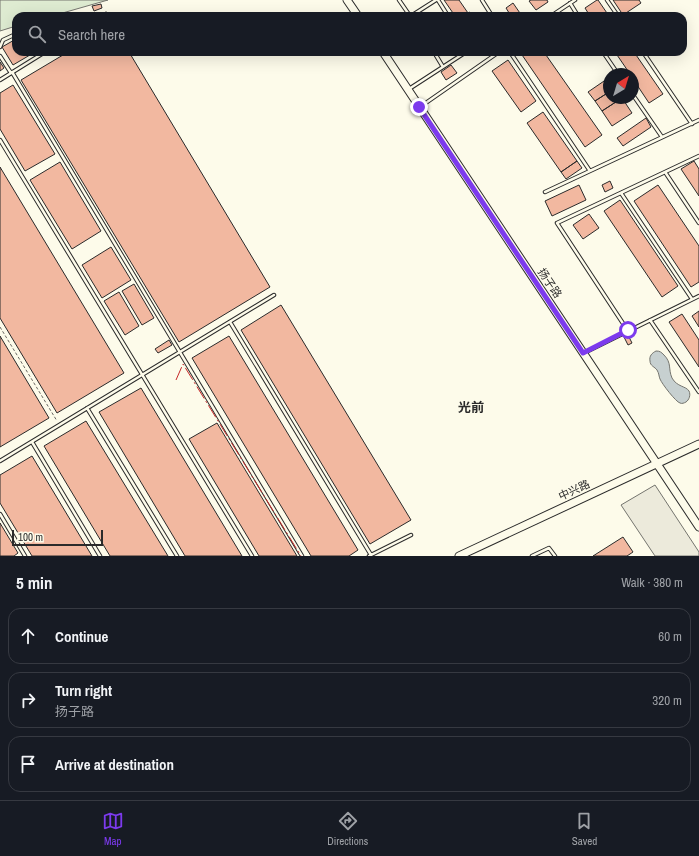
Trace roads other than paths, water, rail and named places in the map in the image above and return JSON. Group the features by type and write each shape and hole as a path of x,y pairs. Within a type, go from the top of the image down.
{"street":[{"path":"347,0 355,12"},
{"name":"扬子路","path":"386,56 699,527"},
{"name":"中兴路","path":"459,556 699,444"}],"lane":[{"path":"399,0 407,12"},
{"path":"417,12 437,0 445,12"},
{"path":"482,0 490,12"},
{"path":"557,12 575,0"},
{"path":"607,0 615,12"},
{"path":"570,3 576,12"},
{"path":"0,47 3,40 12,36"},
{"path":"0,56 302,556"},
{"path":"0,80 39,56"},
{"path":"436,56 443,67"},
{"path":"408,90 460,56"},
{"path":"419,107 493,56"},
{"path":"513,56 590,171"},
{"path":"606,56 614,68"},
{"path":"646,56 692,124"},
{"path":"639,104 662,137"},
{"path":"545,192 699,120"},
{"path":"0,140 252,556"},
{"path":"628,330 557,223 699,156"},
{"path":"664,172 699,223"},
{"path":"621,192 692,299"},
{"path":"0,461 274,295"},
{"path":"583,353 699,296"},
{"path":"650,320 699,392"},
{"path":"230,322 370,556 411,535"},
{"path":"87,408 177,556"},
{"path":"32,442 100,556"},
{"path":"0,515 25,556"},
{"path":"532,556 550,548 555,556"}],"district":[{"name":"光前","path":"471,407"}]}
